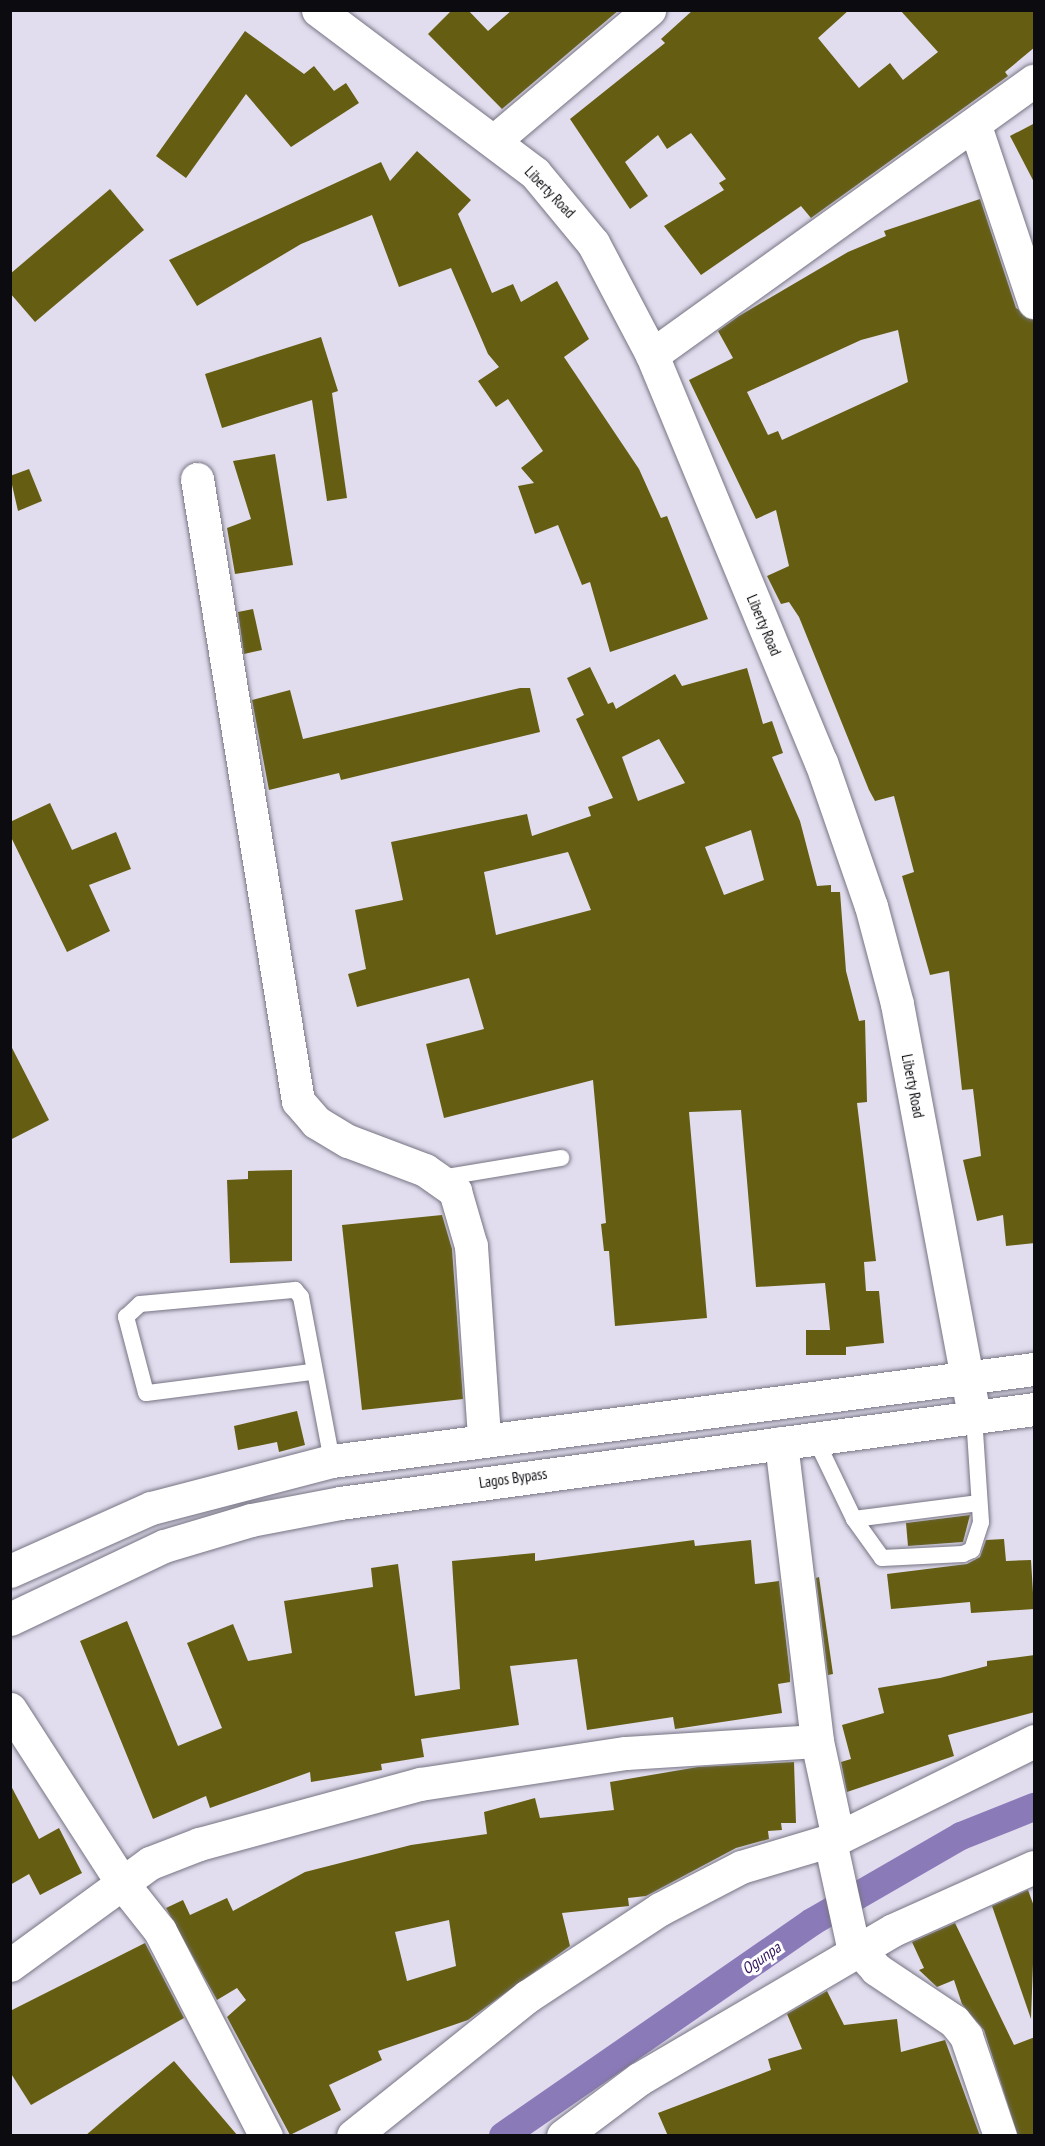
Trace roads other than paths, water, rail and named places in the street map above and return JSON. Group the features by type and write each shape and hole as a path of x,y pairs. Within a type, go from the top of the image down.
{"street":[{"name":"Liberty Road","path":"318,10 495,140 572,212 652,355 821,762 871,906 897,1004 969,1376 974,1416"},
{"path":"495,140 649,10"},
{"path":"652,355 1035,81"},
{"path":"975,126 1035,302"},
{"path":"197,479 298,1101 316,1122 348,1141 438,1179 455,1191 471,1246 484,1439"},
{"path":"10,1572 151,1508 332,1461 484,1439 1035,1369"},
{"name":"Lagos Bypass","path":"10,1619 164,1546 251,1520 351,1501 1035,1408"},
{"path":"781,1443 817,1741 854,1946 966,2036 1000,2136"},
{"path":"10,1709 122,1883 160,1931 266,2136"},
{"path":"10,1965 150,1863 199,1844 420,1784 626,1753 817,1741"},
{"path":"353,2136 528,1996 660,1909 741,1867 834,1839 1035,1741"},
{"path":"563,2136 639,2079 854,1946 1035,1868"}],"lane":[{"path":"438,1179 561,1158"},
{"path":"311,1372 146,1393 126,1317 140,1304 295,1290 301,1297 311,1372 332,1461"},
{"path":"815,1438 869,1545 893,1562 963,1554 978,1540 979,1503 974,1416"},
{"path":"854,1519 979,1503"}],"waterway":[{"name":"Ogunpa","path":"503,2136 812,1922 961,1836 1034,1807"}]}
